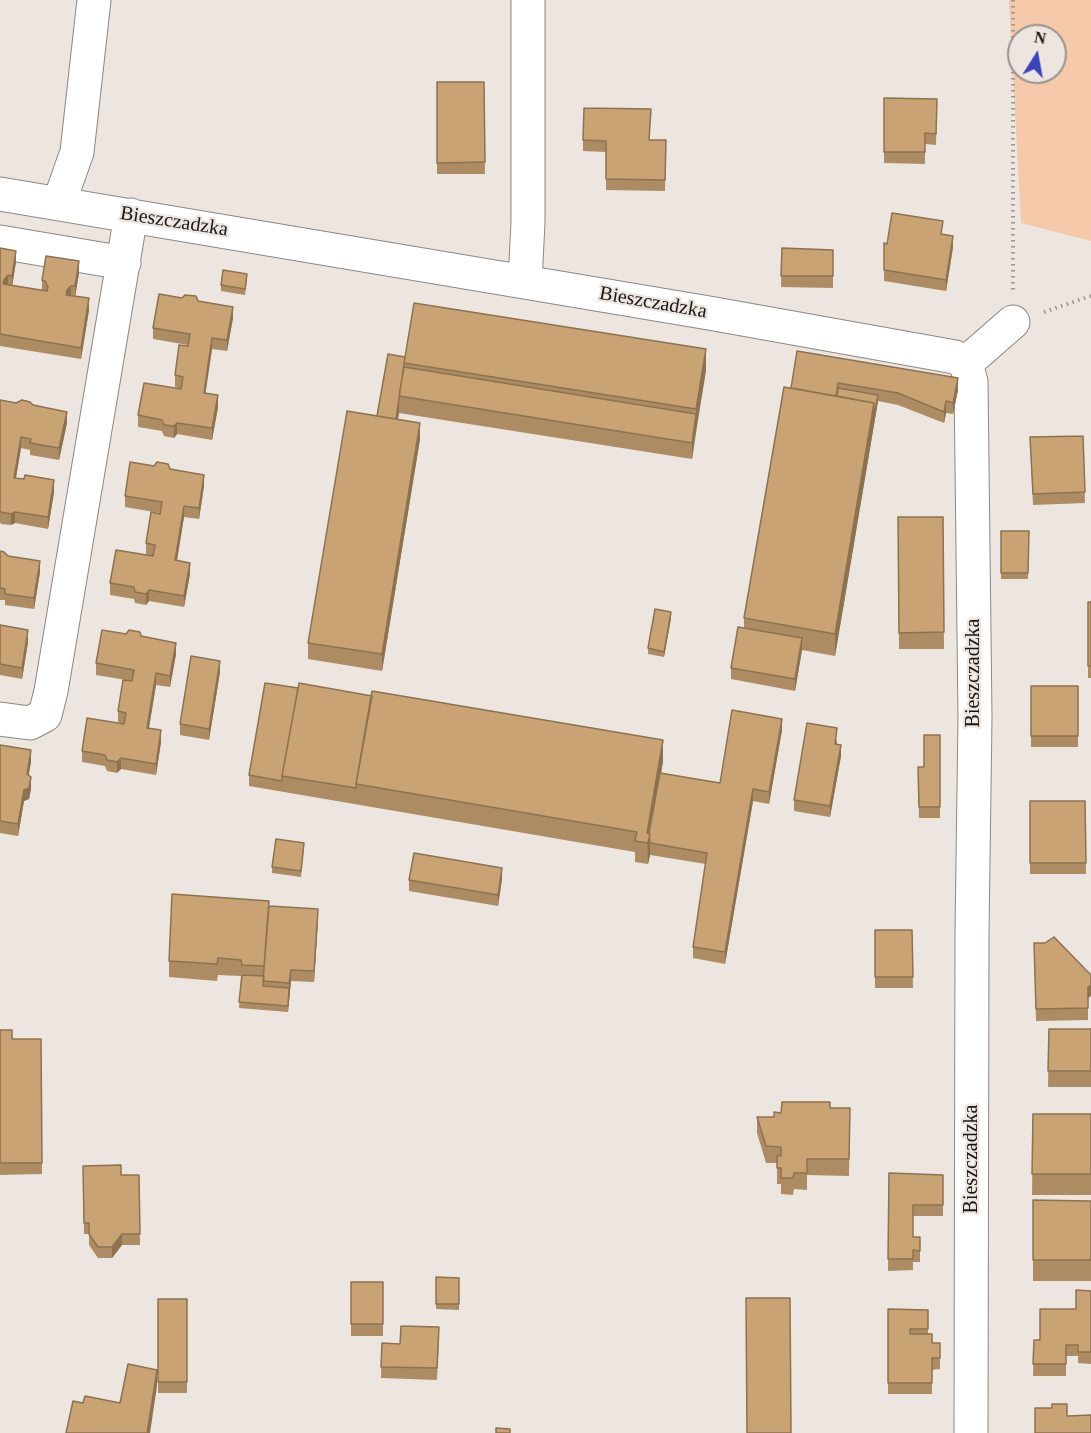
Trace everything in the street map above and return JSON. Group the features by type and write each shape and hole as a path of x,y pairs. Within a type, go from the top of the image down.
{"street":[{"path":"59,203 77,152 94,0"},
{"path":"525,282 528,222 528,0"},
{"name":"Bieszczadzka","path":"0,194 955,357 966,363 971,382 975,717 971,1433"},
{"path":"0,719 30,723 45,715 51,691 131,216"},
{"path":"0,242 124,263"},
{"path":"966,363 1013,322"}],"path":[{"path":"1013,0 1013,322 1091,296"}],"shaded area":[{"path":"1009,0 1091,0 1091,241 1021,223 1014,84 1067,84 1067,24 1010,24"}],"building":[{"path":"437,82 484,82 485,162 437,163"},
{"path":"884,98 937,99 936,134 925,133 925,152 884,152"},
{"path":"584,108 651,109 649,140 666,140 665,180 606,179 606,141 583,140"},
{"path":"892,213 943,221 941,234 953,236 946,280 884,270 884,243 887,244"},
{"path":"0,248 16,251 12,276 8,275 3,284 47,291 48,287 42,280 46,256 79,261 75,286 67,290 66,295 89,298 81,348 0,334"},
{"path":"782,248 833,250 833,276 781,276"},
{"path":"223,270 247,274 245,289 221,285"},
{"path":"159,294 182,298 185,295 196,296 198,301 233,307 227,340 212,338 204,393 218,395 212,428 177,423 174,426 164,425 162,420 138,415 144,383 181,389 183,377 175,375 179,345 188,346 190,334 153,328"},
{"path":"414,303 706,349 696,409 404,363"},
{"path":"797,351 958,378 953,403 946,401 944,412 898,393 838,383 836,396 791,388"},
{"path":"388,354 405,357 396,419 377,416"},
{"path":"404,367 696,414 692,443 399,396"},
{"path":"784,387 874,403 835,634 744,618"},
{"path":"838,388 878,395 874,418 874,403 837,396"},
{"path":"0,400 16,403 22,400 33,405 67,412 59,448 30,443 31,439 21,437 14,478 24,479 25,475 54,480 48,517 0,511"},
{"path":"347,411 420,423 382,654 308,643"},
{"path":"1083,436 1085,492 1033,494 1030,437"},
{"path":"130,462 154,466 157,462 168,464 170,469 204,475 199,508 184,506 175,560 190,563 184,596 149,590 146,594 135,592 134,587 110,583 116,550 153,556 155,545 146,543 151,512 160,514 162,502 125,496"},
{"path":"898,517 943,517 944,632 899,633"},
{"path":"1001,531 1029,531 1028,573 1001,573"},
{"path":"0,551 8,556 40,561 34,598 5,594 5,589 0,588"},
{"path":"1088,602 1091,602 1091,666 1088,666"},
{"path":"655,609 671,612 664,652 648,648"},
{"path":"0,625 28,630 22,668 0,664"},
{"path":"738,627 802,638 795,679 731,668"},
{"path":"102,630 126,634 129,630 140,632 141,636 176,643 170,676 156,673 147,728 161,730 156,764 121,758 117,762 107,760 105,755 82,751 87,718 124,724 126,713 118,711 123,680 132,681 134,670 96,663"},
{"path":"191,656 220,661 209,729 180,724"},
{"path":"265,683 298,688 282,781 249,775"},
{"path":"299,683 372,696 356,788 282,776"},
{"path":"1031,686 1078,686 1078,736 1031,736"},
{"path":"372,691 663,740 647,833 650,834 648,843 635,841 637,832 356,784"},
{"path":"732,710 782,719 769,792 753,789 725,952 693,947 707,853 650,843 649,833 660,773 720,783"},
{"path":"807,723 837,728 835,744 841,745 830,806 794,800"},
{"path":"924,735 940,735 940,807 919,807 918,767 924,767"},
{"path":"0,745 31,750 27,774 31,777 29,788 24,790 18,824 0,821"},
{"path":"1030,801 1085,801 1086,863 1030,863"},
{"path":"276,839 304,843 301,871 272,867"},
{"path":"414,853 502,868 498,895 409,880"},
{"path":"172,894 269,901 264,966 242,965 241,960 218,958 217,964 169,961"},
{"path":"269,906 318,909 314,971 291,970 289,983 263,981"},
{"path":"875,930 912,930 913,977 875,977"},
{"path":"1054,937 1091,975 1091,985 1088,987 1088,1008 1036,1009 1034,943 1045,943"},
{"path":"242,975 264,976 263,986 289,988 288,1006 239,1002"},
{"path":"1049,1029 1091,1029 1091,1071 1048,1071"},
{"path":"0,1030 12,1030 12,1039 41,1039 42,1163 0,1163"},
{"path":"782,1102 830,1102 830,1108 850,1108 849,1159 807,1159 807,1173 794,1173 793,1178 781,1178 781,1168 777,1168 777,1156 781,1156 781,1147 766,1146 757,1117 774,1117 774,1112 781,1113"},
{"path":"1033,1114 1091,1114 1091,1174 1032,1174"},
{"path":"121,1165 121,1175 139,1175 140,1234 122,1234 112,1247 98,1247 89,1234 89,1223 84,1223 83,1166"},
{"path":"889,1173 943,1175 943,1205 913,1205 913,1237 920,1237 920,1251 913,1250 913,1259 888,1259"},
{"path":"1033,1200 1091,1201 1091,1260 1033,1260"},
{"path":"436,1277 459,1278 459,1304 436,1304"},
{"path":"351,1282 383,1282 383,1324 351,1324"},
{"path":"1076,1290 1091,1291 1091,1352 1078,1352 1078,1345 1066,1345 1066,1364 1033,1364 1034,1340 1040,1340 1040,1309 1076,1309"},
{"path":"746,1298 790,1298 791,1433 747,1433"},
{"path":"158,1299 187,1299 187,1382 158,1382"},
{"path":"888,1309 928,1310 928,1329 910,1329 910,1334 932,1334 932,1343 940,1343 940,1358 932,1358 932,1383 888,1383"},
{"path":"401,1326 439,1327 437,1368 381,1367 382,1343 400,1344"},
{"path":"128,1364 157,1370 147,1433 66,1433 73,1401 83,1403 85,1396 120,1403"},
{"path":"1052,1404 1067,1404 1067,1416 1091,1415 1091,1433 1035,1433 1035,1408 1052,1408"},
{"path":"496,1428 510,1429 510,1433 496,1433"}]}
